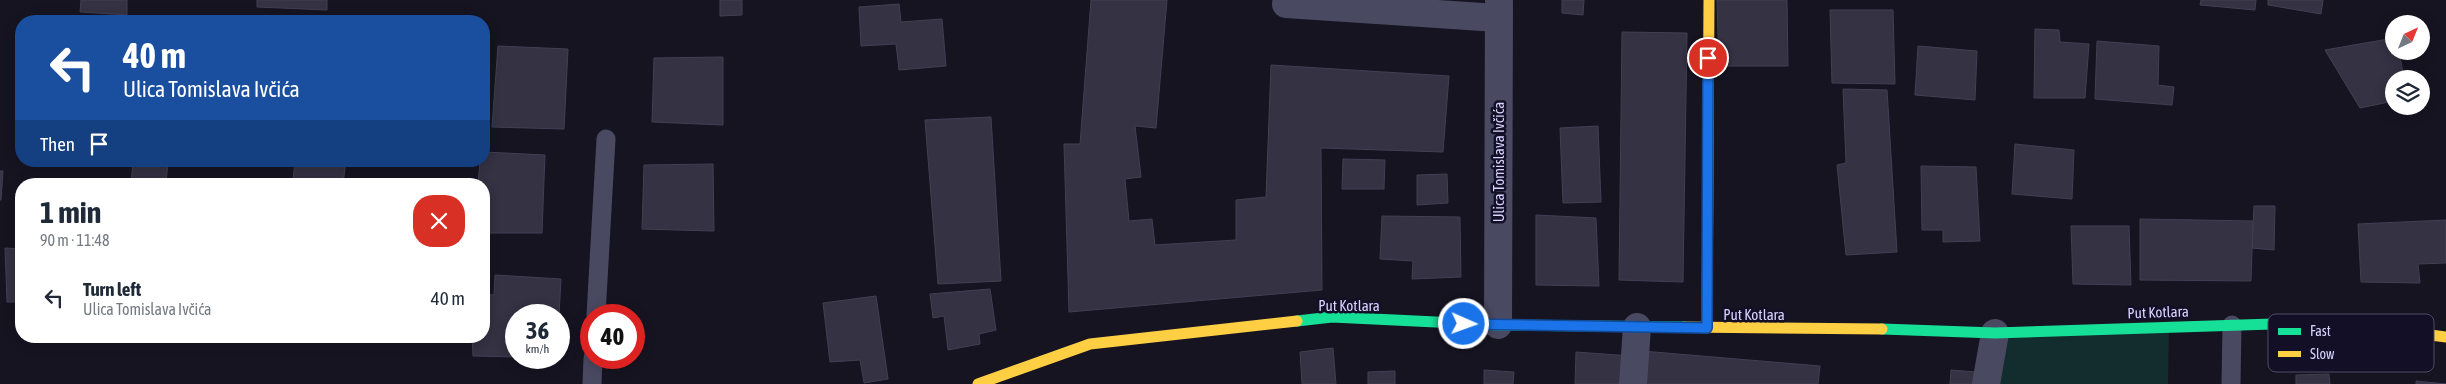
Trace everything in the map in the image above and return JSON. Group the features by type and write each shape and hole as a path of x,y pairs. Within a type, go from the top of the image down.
{"street":[{"path":"1287,0 1286,4 1498,9"},
{"path":"1707,328 1709,0"},
{"name":"Ulica Tomislava Ivčića","path":"1498,9 1498,325"},
{"name":"Put Kotlara","path":"978,384 1090,344 1332,317 1498,325 1908,329 1996,333 2268,324"},
{"path":"1633,384 1637,327"},
{"path":"1986,384 1996,333"}],"lane":[{"path":"597,304 606,140"},
{"path":"2231,384 2232,325"},
{"path":"592,384 593,369"}],"green space":[{"path":"2169,326 2168,384 1986,384 1995,333"}],"building":[{"path":"81,0 127,0 127,15 80,12"},
{"path":"257,0 327,0 327,10 257,7"},
{"path":"720,0 742,0 742,15 720,16"},
{"path":"1091,0 1167,0 1156,128 1135,126 1141,177 1125,179 1129,221 1152,219 1155,245 1236,240 1236,200 1266,197 1271,65 1449,76 1443,152 1321,148 1322,290 1069,312 1064,144 1080,144"},
{"path":"1562,0 1584,0 1583,15 1562,13"},
{"path":"1717,0 1787,0 1788,66 1719,66"},
{"path":"2201,0 2256,0 2255,10 2200,5"},
{"path":"2268,0 2323,0 2321,14 2268,5"},
{"path":"899,4 901,22 942,19 946,66 899,70 896,44 861,46 859,7"},
{"path":"1830,10 1893,10 1895,84 1832,83"},
{"path":"2035,29 2059,30 2060,42 2089,44 2085,98 2034,98"},
{"path":"1622,32 1687,33 1683,282 1619,280"},
{"path":"2385,40 2385,60 2401,60 2402,70 2385,70 2385,103 2360,108 2325,50"},
{"path":"2097,41 2159,46 2158,85 2174,87 2172,105 2095,99"},
{"path":"498,46 568,49 564,129 492,127"},
{"path":"1918,46 1977,51 1975,100 1915,95"},
{"path":"723,57 723,125 652,122 654,58"},
{"path":"1843,89 1887,90 1897,252 1846,255 1837,165 1846,163"},
{"path":"991,117 1001,281 938,284 925,120"},
{"path":"1598,126 1601,202 1563,203 1560,128"},
{"path":"2015,144 2074,150 2072,199 2012,194"},
{"path":"490,152 545,155 542,233 490,233 490,178 479,178 479,167 490,167"},
{"path":"1343,159 1385,160 1384,189 1342,189"},
{"path":"713,164 714,231 642,229 644,165"},
{"path":"1921,166 1976,167 1980,241 1943,242 1943,230 1922,230"},
{"path":"132,167 167,167 167,178 132,178"},
{"path":"294,167 345,167 344,178 293,178"},
{"path":"0,171 3,171 1,200 0,200"},
{"path":"1447,174 1448,203 1417,205 1417,175"},
{"path":"2254,206 2275,206 2274,250 2252,248"},
{"path":"1536,215 1596,218 1599,286 1536,285"},
{"path":"1382,216 1460,217 1461,277 1412,279 1413,261 1380,259"},
{"path":"2140,219 2253,221 2251,281 2140,280"},
{"path":"2446,220 2446,263 2418,264 2420,283 2361,282 2358,224"},
{"path":"2071,226 2129,226 2131,285 2073,284"},
{"path":"5,248 15,249 15,302 7,302"},
{"path":"495,275 561,279 560,304 505,304 505,357 473,356 472,343 490,343 490,295 494,295"},
{"path":"990,289 996,330 979,334 980,344 948,350 944,316 933,318 930,294"},
{"path":"876,296 888,379 864,383 860,360 830,362 823,303"},
{"path":"1333,348 1336,384 1302,384 1300,352"},
{"path":"1642,351 1820,366 1818,384 1640,384"},
{"path":"1576,352 1630,356 1627,384 1575,384"},
{"path":"1484,370 1514,372 1513,384 1484,384"},
{"path":"1951,370 1976,372 1975,384 1950,384"},
{"path":"1395,371 1395,384 1368,384 1368,372"},
{"path":"2329,374 2330,384 2296,384 2296,375"},
{"path":"2416,381 2446,384 2416,384"}],"traffic: fast":[{"path":"1297,321 1332,317 1498,325 1684,327"},
{"path":"1882,329 1995,333 2268,324"}],"traffic: slow":[{"path":"1707,328 1709,0"},
{"path":"978,384 1090,344 1297,321"},
{"path":"1684,327 1882,329"},
{"path":"2434,335 2446,337"}],"route":[{"path":"1464,324 1707,328 1708,58"}]}
